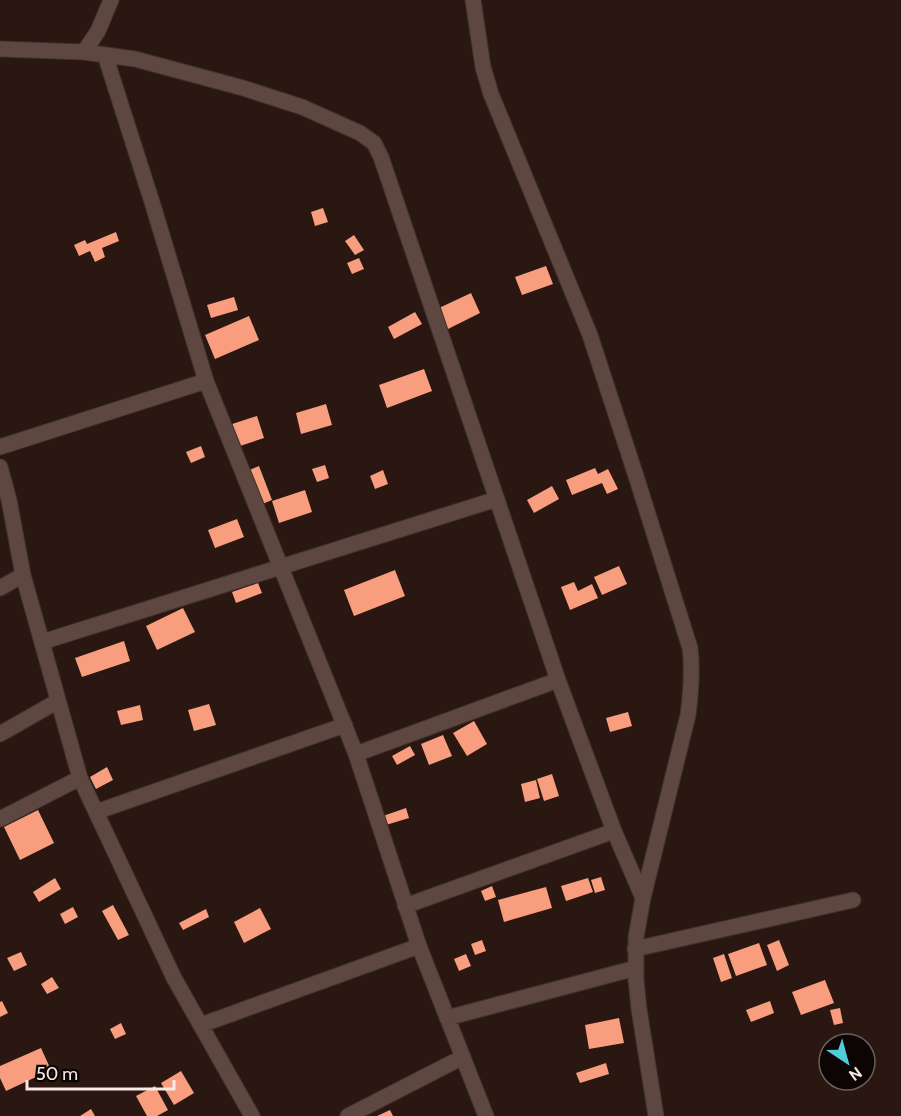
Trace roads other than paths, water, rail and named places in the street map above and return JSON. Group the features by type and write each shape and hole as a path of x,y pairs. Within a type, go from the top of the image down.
{"street":[{"path":"84,52 98,31 111,0"},
{"path":"473,0 483,67 490,94 590,335 690,648 692,665 688,715 643,898 635,949 639,1009 656,1116"},
{"path":"0,49 84,52 135,59 243,88 302,107 360,133 374,143 381,157 558,680 614,831 643,898"},
{"path":"105,55 153,202 206,381 345,725 419,946 486,1116"},
{"path":"0,447 206,381"},
{"path":"0,467 9,500 23,575 80,778 174,978 252,1116"},
{"path":"42,642 497,499"},
{"path":"0,588 23,575"},
{"path":"356,754 558,680"},
{"path":"0,734 58,702"},
{"path":"96,812 345,725"},
{"path":"0,819 80,778"},
{"path":"405,906 614,831"},
{"path":"635,949 853,900"},
{"path":"201,1025 419,946"},
{"path":"447,1018 636,968"},
{"path":"348,1116 463,1057"}]}
